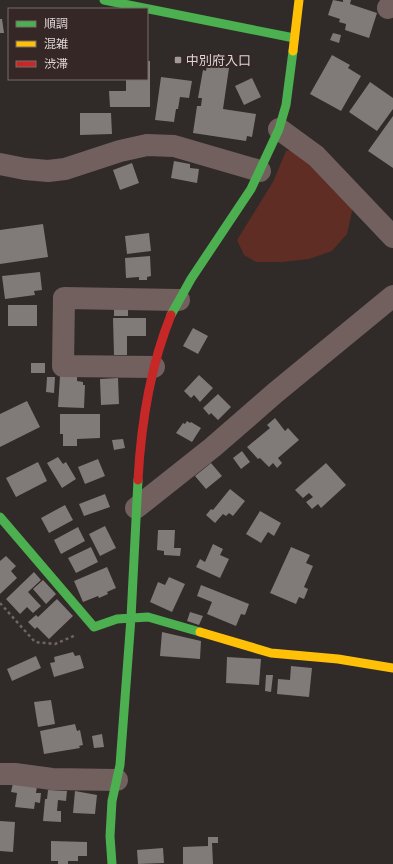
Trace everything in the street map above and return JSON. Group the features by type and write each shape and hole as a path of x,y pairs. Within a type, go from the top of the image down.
{"street":[{"path":"104,0 144,8"},
{"path":"112,864 110,836 112,801 120,766 131,618 136,508 146,407 154,367 161,339 172,312 195,273 250,189 279,129 286,105 299,0"},
{"path":"148,9 294,38"},
{"path":"279,129 316,156 393,237"},
{"path":"0,164 32,170 48,171 65,169 120,151 147,145 174,146 260,171"},
{"path":"136,508 207,452 275,393 393,296"},
{"path":"154,367 63,366 64,298 179,300"},
{"path":"0,517 94,627 118,618 148,617 271,653 338,659 393,668"},
{"path":"0,774 52,779 117,780"}],"path":[{"path":"0,603 35,642 55,644 94,627"}],"shaded area":[{"path":"294,150 327,176 353,207 347,234 332,251 309,259 282,262 256,262 244,255 237,240 273,182 286,151"}],"building":[{"path":"333,0 343,2 343,0 351,0 350,4 377,13 369,38 345,30 346,24 339,22 340,19 328,15"},
{"path":"0,19 2,19 4,33 0,33"},
{"path":"333,33 341,35 339,43 330,40"},
{"path":"332,55 350,65 348,68 361,76 341,111 310,94"},
{"path":"148,61 150,61 150,107 110,107 109,91 126,91 126,80 148,80"},
{"path":"207,65 229,68 223,109 256,114 252,137 247,136 246,141 193,133 197,106 201,106 202,98 198,98 203,70 206,71"},
{"path":"161,77 192,81 189,98 180,97 174,122 155,120"},
{"path":"252,78 261,97 244,105 235,86"},
{"path":"370,82 393,98 393,109 377,131 349,112"},
{"path":"80,113 111,113 112,134 80,135"},
{"path":"393,116 393,168 368,151"},
{"path":"174,161 190,164 190,168 199,169 197,183 171,178"},
{"path":"132,163 139,183 120,190 113,170"},
{"path":"43,224 48,257 0,264 0,230"},
{"path":"149,233 151,251 127,254 125,236"},
{"path":"150,256 151,276 147,277 147,280 139,280 139,277 126,278 125,258"},
{"path":"40,272 42,290 34,291 35,295 5,299 2,276"},
{"path":"8,305 37,305 37,326 8,326"},
{"path":"114,306 128,306 128,316 114,316"},
{"path":"113,318 146,318 146,336 127,336 127,355 114,355"},
{"path":"193,328 208,336 198,354 183,346"},
{"path":"31,363 45,363 45,373 31,373"},
{"path":"199,375 213,388 200,402 194,395 191,398 184,391"},
{"path":"60,376 77,377 77,381 83,382 83,385 85,385 84,408 58,407"},
{"path":"47,377 55,377 54,393 46,392"},
{"path":"118,378 119,404 101,405 100,379"},
{"path":"218,394 231,407 218,420 211,413 209,415 203,408"},
{"path":"27,401 40,427 0,447 0,414"},
{"path":"60,414 100,414 100,438 77,439 77,446 63,446 63,434 60,434"},
{"path":"275,418 285,431 288,428 299,440 278,458 282,463 277,468 273,463 269,467 260,458 258,459 247,447 270,428 267,425"},
{"path":"187,421 201,428 192,442 176,433 183,423 185,424"},
{"path":"123,439 125,448 114,450 112,440"},
{"path":"242,451 250,462 241,469 233,458"},
{"path":"58,457 63,464 66,462 76,479 62,488 47,463"},
{"path":"98,459 105,476 85,484 78,467"},
{"path":"38,462 47,481 16,497 6,478"},
{"path":"211,463 222,476 206,489 195,476"},
{"path":"326,463 346,485 321,508 318,504 312,509 306,502 313,497 309,493 303,498 295,490"},
{"path":"230,489 245,501 233,516 229,513 226,516 223,514 215,523 206,515 211,509 213,510"},
{"path":"105,494 110,507 84,516 79,504"},
{"path":"65,505 73,520 49,533 41,518"},
{"path":"260,511 281,523 274,536 268,532 261,543 246,534"},
{"path":"105,526 116,548 100,556 89,534"},
{"path":"78,527 85,541 61,554 54,540"},
{"path":"158,530 175,530 174,548 181,548 180,556 164,555 164,551 157,550"},
{"path":"213,544 223,549 220,555 229,559 220,578 196,567 200,559 205,562"},
{"path":"91,547 98,562 76,573 68,558"},
{"path":"291,547 310,555 306,563 313,566 304,587 308,589 304,599 299,597 296,604 270,593"},
{"path":"6,556 16,566 11,571 17,578 0,594 0,561"},
{"path":"107,567 116,588 99,598 98,596 83,602 74,581"},
{"path":"34,572 41,580 28,592 41,606 33,613 27,607 20,614 6,599"},
{"path":"169,577 185,584 172,612 150,602 158,582 165,585"},
{"path":"43,580 56,594 46,604 33,589"},
{"path":"201,585 249,604 245,615 241,614 236,626 207,614 212,602 197,596"},
{"path":"57,599 73,616 49,639 37,627 35,629 28,622 36,615 38,617"},
{"path":"190,612 203,616 199,625 187,621"},
{"path":"162,632 201,641 200,659 160,656"},
{"path":"73,652 75,656 80,655 84,668 54,677 50,663 55,662 54,657"},
{"path":"36,656 41,668 12,681 7,669"},
{"path":"227,657 261,659 259,685 226,683"},
{"path":"291,666 312,668 309,697 277,694 278,679 290,680"},
{"path":"266,675 273,675 271,692 265,691"},
{"path":"51,700 55,724 38,727 34,702"},
{"path":"75,724 77,731 80,730 83,745 79,746 80,748 44,754 40,731"},
{"path":"102,734 104,747 94,748 92,736"},
{"path":"13,783 37,786 36,793 41,793 40,803 35,802 34,809 15,807 17,793 11,792"},
{"path":"48,790 67,791 66,801 58,800 57,811 61,811 61,822 43,821 45,799 47,799"},
{"path":"75,791 97,795 95,814 73,813"},
{"path":"0,821 15,822 13,852 0,851"},
{"path":"208,837 218,837 218,843 212,843 213,864 183,864 183,847 208,846"},
{"path":"51,841 87,842 87,856 78,856 78,861 68,861 68,864 58,864 58,861 51,861"},
{"path":"163,848 164,863 138,864 137,850"}],"traffic: fast":[{"path":"104,0 144,8"},
{"path":"148,9 294,38"},
{"path":"171,315 191,279 251,189 279,129 286,105 293,51"},
{"path":"112,864 110,836 112,801 120,765 131,618 138,480"},
{"path":"0,517 94,627 117,619 148,617 200,632"}],"traffic: slow":[{"path":"293,51 299,0"},
{"path":"200,632 271,653 338,659 393,668"}],"traffic: jam":[{"path":"138,480 141,438 152,375 157,355 171,315"}],"place":[{"name":"中別府入口","path":"178,60"}]}
